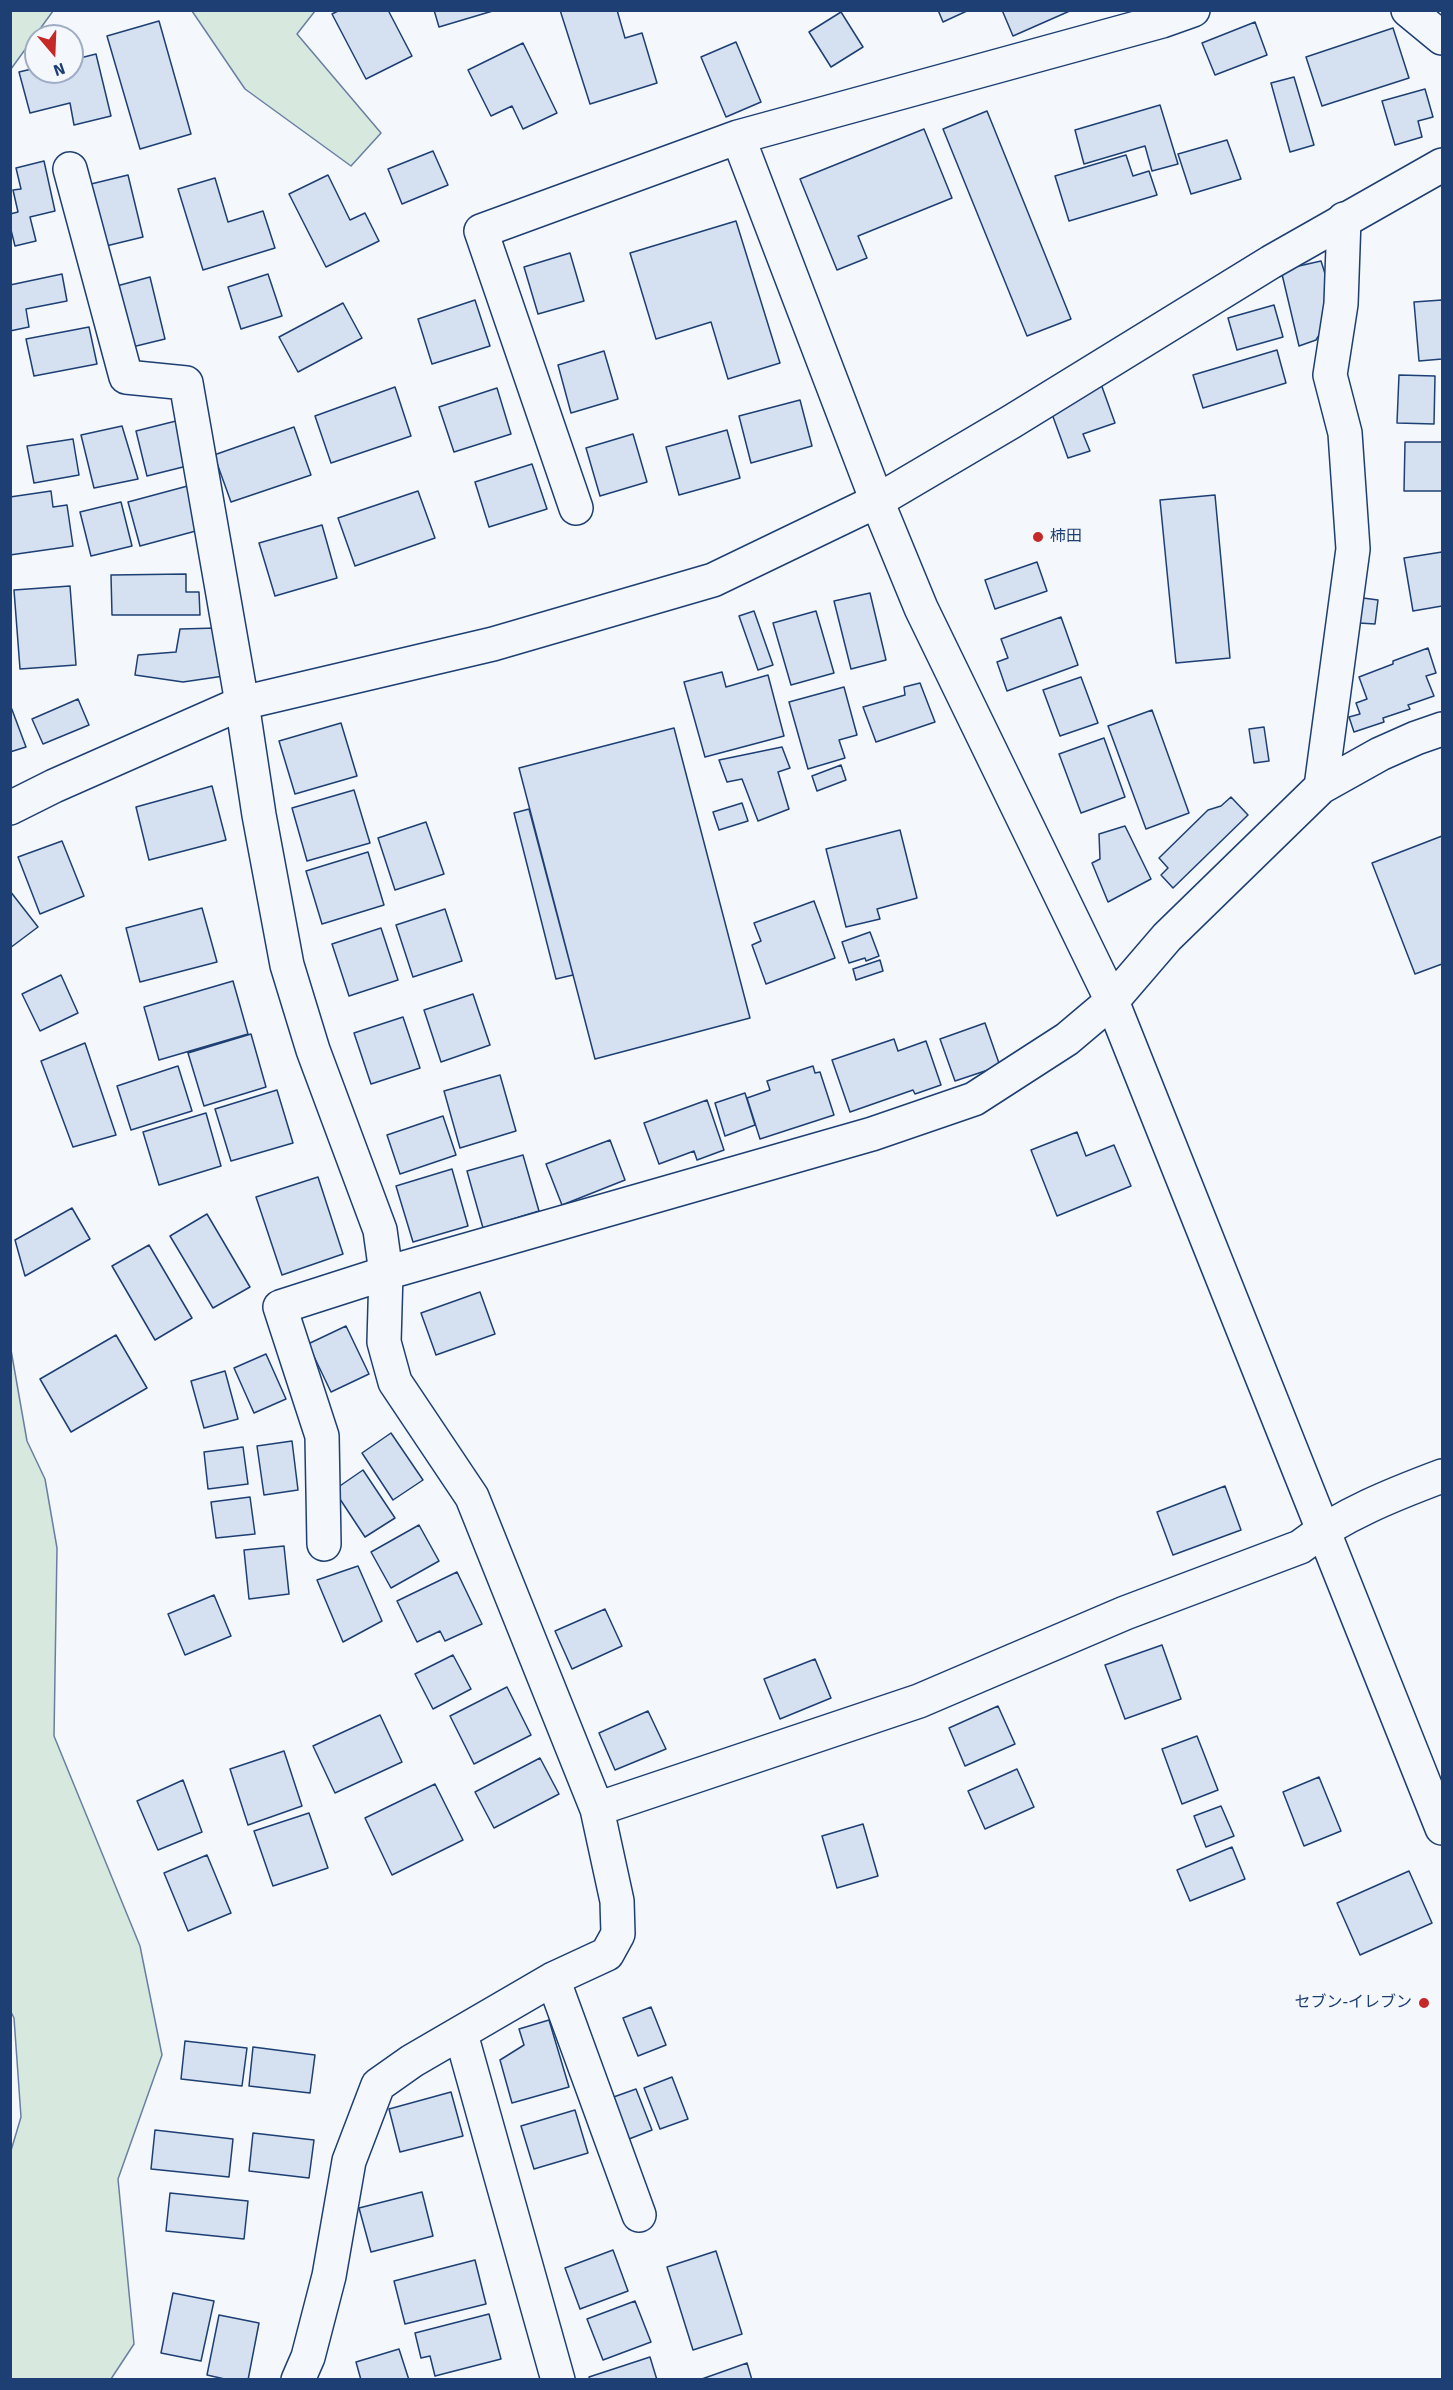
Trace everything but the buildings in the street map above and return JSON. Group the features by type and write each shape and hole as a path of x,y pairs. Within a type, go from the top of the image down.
{"street":[{"path":"576,508 481,231 738,137 1162,21 1193,10"},
{"path":"1408,10 1443,38"},
{"path":"738,137 877,501 921,608 1112,1001 1443,1828"},
{"path":"10,808 54,786 242,703 493,644 713,580 877,501 1344,219 1443,165"},
{"path":"69,169 126,377 186,383 259,814 287,964 313,1050 380,1230 386,1272 384,1342 394,1382 472,1497 597,1809 617,1901 618,1934 607,1954 553,1980 412,2061 378,2085 349,2161 329,2276 308,2357 298,2379"},
{"path":"1321,787 1353,549 1345,433 1330,375 1341,304 1344,219"},
{"path":"324,1544 322,1436 280,1307 386,1272 872,1134 974,1099 1066,1039 1112,1001 1167,937 1321,787 1380,754 1443,729"},
{"path":"597,1809 919,1701 1125,1613 1300,1547 1323,1529 1414,1486 1443,1476"},
{"path":"553,1980 639,2215"},
{"path":"460,2034 558,2379"}],"shaded area":[{"path":"10,11 53,11 44,24 24,24 24,51 11,69"},
{"path":"192,11 315,11 297,34 381,133 351,166 245,89"},
{"path":"11,1350 27,1441 45,1479 57,1548 54,1736 140,1946 162,2055 118,2179 134,2344 111,2379 11,2379 10,2154 21,2117 14,2018 10,2010"}],"place":[{"name":"柿田","path":"1038,537"},
{"name":"セブン-イレブン","path":"1424,2003"}]}
